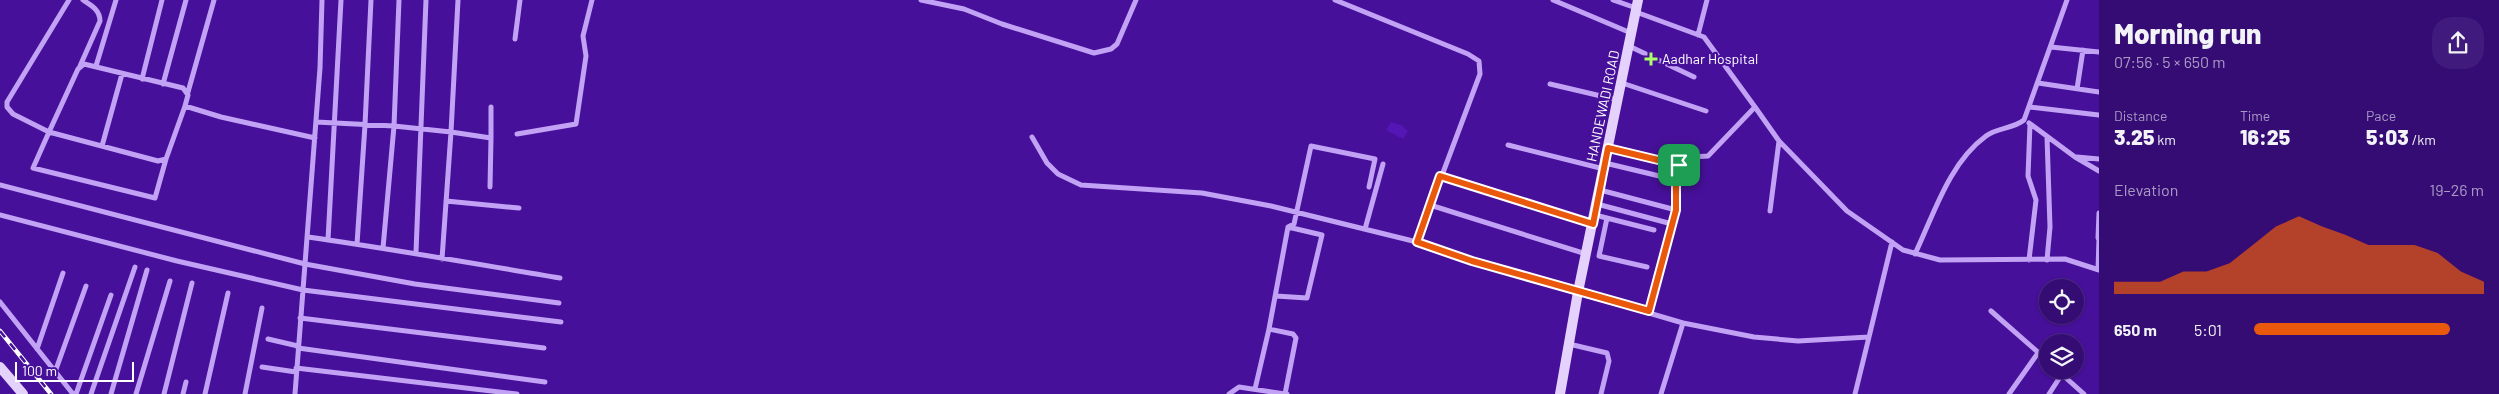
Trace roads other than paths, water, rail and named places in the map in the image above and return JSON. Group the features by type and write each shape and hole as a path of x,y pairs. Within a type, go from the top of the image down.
{"main road":[{"name":"HANDEWADI ROAD","path":"1560,394 1578,292 1637,7"},
{"path":"0,367 23,394"}],"street":[{"path":"69,0 7,102 7,107 13,114 49,132 158,161 166,159"},
{"path":"82,0 94,7 100,16 98,26 33,168 155,198 166,159 185,106 214,0"},
{"path":"96,66 116,0"},
{"path":"142,79 162,0"},
{"path":"164,84 186,0"},
{"path":"295,394 315,138 322,0"},
{"path":"328,240 336,124 341,0"},
{"path":"356,244 366,125 370,0"},
{"path":"384,248 394,126 399,0"},
{"path":"416,252 426,0"},
{"path":"442,259 458,0"},
{"path":"516,40 520,0"},
{"path":"517,134 576,124 586,56 583,36 592,0"},
{"path":"921,0 964,9 1002,24 1094,54 1111,49 1117,44 1136,0"},
{"path":"1335,0 1468,54 1479,61 1480,74 1440,176 1417,242"},
{"path":"1553,0 1632,33"},
{"path":"1613,0 1637,7 1704,37 1756,106 1779,141 1847,211 1892,242 1915,254 1940,260 2047,260 2066,258 2099,270 2099,213"},
{"path":"1698,35 1707,0"},
{"path":"1915,254 1959,164 1973,146 1998,129 2017,126 2024,120 2068,0"},
{"path":"98,26 108,29"},
{"path":"1629,46 1694,77"},
{"path":"2051,47 2099,52"},
{"path":"2077,89 2083,50"},
{"path":"80,66 86,64 96,66 183,88 188,92"},
{"path":"102,146 122,74"},
{"path":"1622,82 1706,111"},
{"path":"2038,83 2099,92"},
{"path":"1550,84 1618,101"},
{"path":"185,106 221,117 315,138"},
{"path":"1608,148 1679,165 1692,157 1708,156 1756,106"},
{"path":"490,187 491,107"},
{"path":"2030,107 2099,115"},
{"path":"2024,120 2075,157 2099,171"},
{"path":"316,122 394,126 491,138"},
{"path":"2029,260 2036,200 2028,176 2030,124"},
{"path":"2047,137 2050,227 2047,260"},
{"path":"1032,138 1048,163 1058,174 1080,185 1202,193 1296,212 1417,242 1684,323 1754,336 1798,340 1869,337"},
{"path":"1770,211 1779,141"},
{"path":"1508,145 1676,180"},
{"path":"1288,227 1294,224 1311,146 1374,159 1369,187"},
{"path":"2075,157 2099,159"},
{"path":"1366,229 1383,164"},
{"path":"1649,311 1676,210 1676,180 1679,165"},
{"path":"1440,176 1593,224 1604,236"},
{"path":"0,185 305,264 414,284 558,303"},
{"path":"1600,190 1676,210"},
{"path":"446,201 519,208"},
{"path":"1597,204 1672,224"},
{"path":"1430,205 1586,254"},
{"path":"0,215 177,261 303,290 561,322"},
{"path":"1593,224 1607,218 1654,230"},
{"path":"1607,218 1599,256 1647,267"},
{"path":"1256,389 1276,296 1288,227"},
{"path":"1276,296 1307,298 1322,235 1288,227"},
{"path":"308,237 416,252 442,259 560,278"},
{"path":"1855,394 1892,242"},
{"path":"91,394 136,267"},
{"path":"111,394 147,270"},
{"path":"37,349 63,273"},
{"path":"136,394 170,281"},
{"path":"164,394 192,283"},
{"path":"55,372 86,286"},
{"path":"205,394 228,293"},
{"path":"0,302 74,394 111,295"},
{"path":"245,394 262,308"},
{"path":"1991,311 2038,353 2009,394"},
{"path":"300,318 544,348"},
{"path":"1661,394 1684,323"},
{"path":"1229,394 1239,387 1286,394 1296,338 1293,334 1269,329"},
{"path":"268,339 298,347 545,382"},
{"path":"1569,344 1606,353 1609,361 1601,394"},
{"path":"262,367 517,394"},
{"path":"2049,394 2059,379"},
{"path":"2068,379 2084,394"},
{"path":"183,394 186,382"}],"railway":[{"path":"0,331 51,394"}],"place":[{"name":"Aadhar Hospital","path":"1651,59"}]}
